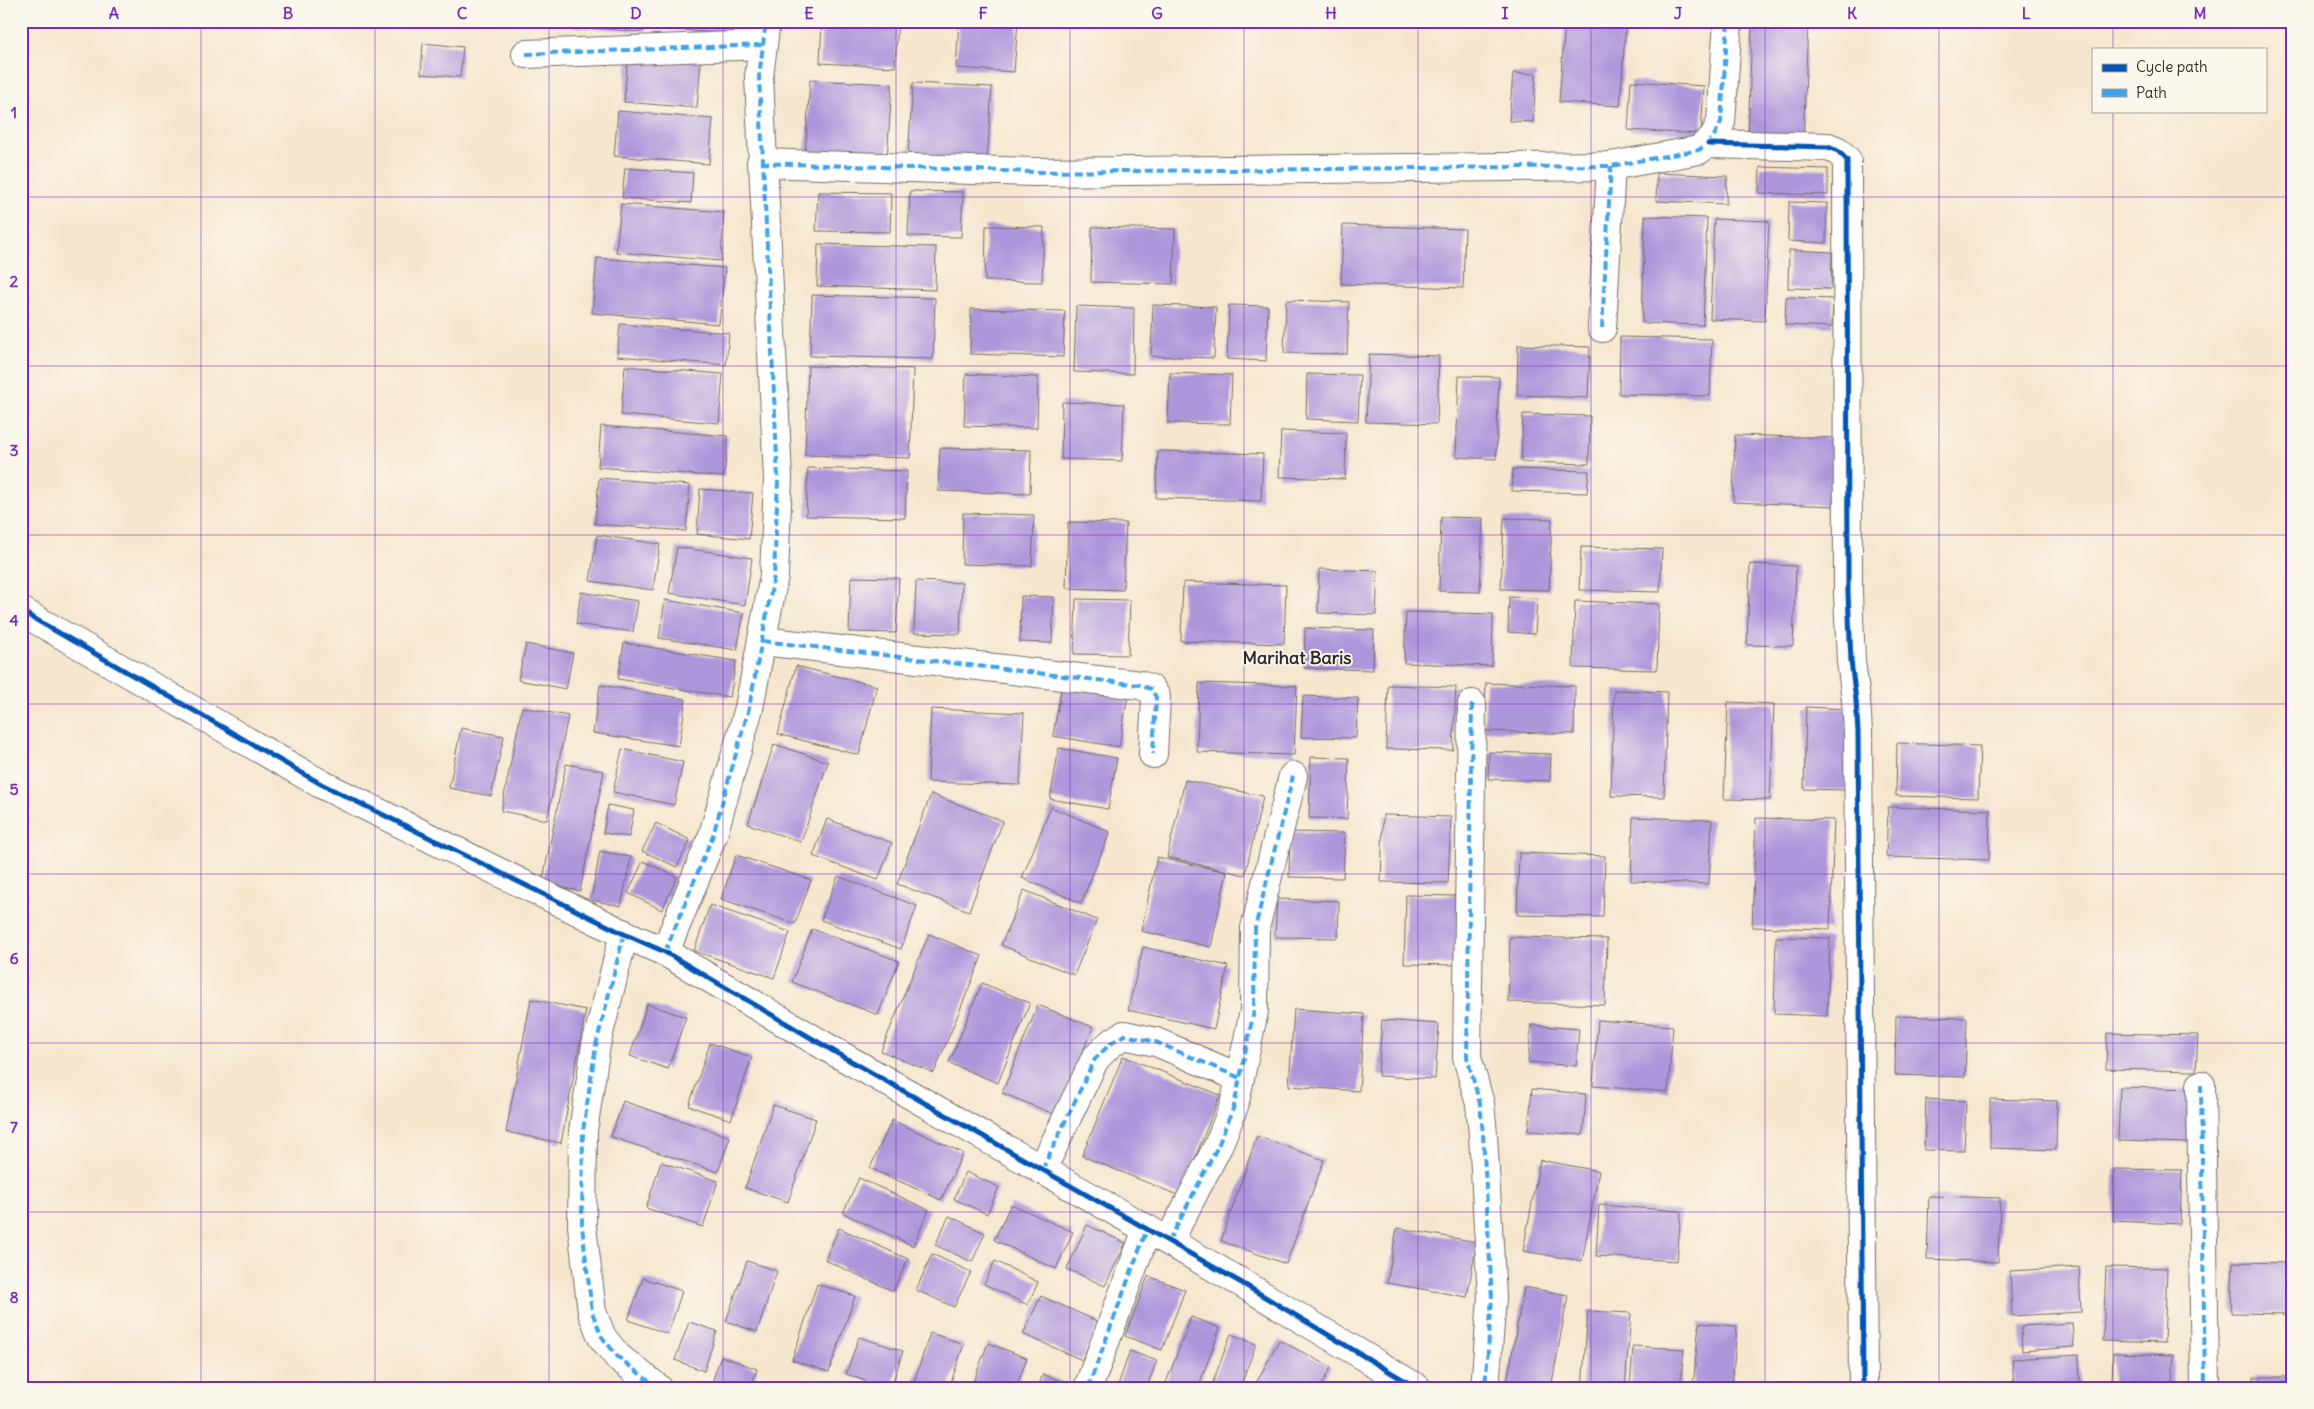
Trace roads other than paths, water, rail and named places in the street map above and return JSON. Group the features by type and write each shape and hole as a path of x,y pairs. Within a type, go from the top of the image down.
{"street":[{"path":"762,163 1034,172 1611,166 1699,150 1708,144 1716,134 1721,122 1728,21"},
{"path":"526,54 764,33 759,77 778,479 774,576 749,708 713,835 665,952"},
{"path":"1708,144 1828,147 1838,151 1847,160 1846,482 1851,661 1858,732 1864,1388"},
{"path":"1602,328 1611,166"},
{"path":"21,611 321,784 624,934 665,952 835,1052 1158,1235 1417,1388"},
{"path":"763,641 1140,685 1151,689 1156,697 1152,754"},
{"path":"1472,704 1467,1057 1480,1104 1492,1288 1489,1355 1485,1388"},
{"path":"1088,1388 1158,1235 1218,1146 1234,1106 1254,1011 1255,928 1293,776"},
{"path":"624,934 596,1045 585,1121 582,1226 592,1312 602,1337 618,1357 658,1388"},
{"path":"1042,1170 1095,1059 1110,1044 1124,1035 1156,1042 1240,1078"},
{"path":"2201,1085 2205,1388"}],"district":[{"name":"Marihat Baris","path":"1297,657"}]}
